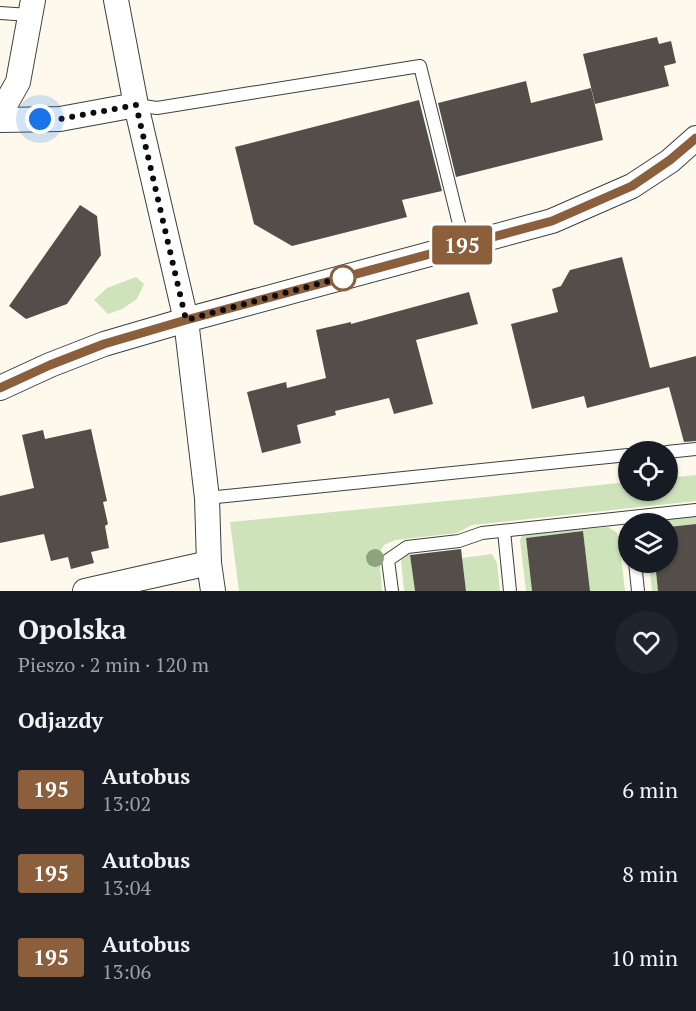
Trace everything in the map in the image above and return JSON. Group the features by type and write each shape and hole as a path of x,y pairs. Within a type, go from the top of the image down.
{"street":[{"path":"116,0 136,105 186,320 207,498 209,563 213,591"},
{"path":"0,114 18,82 31,8"},
{"path":"0,120 60,119 136,105"},
{"path":"0,388 104,344 552,221 632,186 670,160 696,138"},
{"path":"85,591 209,563"}],"lane":[{"path":"0,13 31,8"},
{"path":"136,105 157,108 420,66 464,244"},
{"path":"678,450 696,448"},
{"path":"207,498 618,456"},
{"path":"678,513 696,510"},
{"path":"392,591 388,560 407,547 459,541 482,533 618,522"},
{"path":"504,531 510,591"},
{"path":"636,573 638,591"}],"green space":[{"path":"136,277 144,284 137,299 122,309 108,314 94,300 107,288"},
{"path":"696,475 696,501 472,525 457,533 395,540 384,545 379,554 382,591 239,591 230,522 618,483 618,501 678,501 678,477"},
{"path":"696,515 696,524 678,526 678,518"},
{"path":"608,527 618,535 618,573 623,573 625,591 590,591 583,531 526,538 532,591 526,591 520,540 526,534"},
{"path":"410,554 415,591 404,591 401,559"},
{"path":"492,554 497,563 500,591 466,591 462,558"},
{"path":"650,573 656,573 658,591 652,591"}],"building":[{"path":"657,37 659,44 671,41 676,63 664,66 669,86 595,104 583,54"},
{"path":"526,81 531,103 591,88 603,140 456,177 438,103"},
{"path":"419,100 442,191 402,200 407,217 292,246 254,224 235,147"},
{"path":"80,205 97,216 101,255 67,304 26,319 9,306"},
{"path":"622,257 650,368 696,356 696,441 684,442 669,387 587,408 584,396 532,409 511,324 558,312 552,289 561,286 570,270"},
{"path":"469,292 478,324 416,340 433,404 394,414 389,398 335,411 336,415 297,425 301,443 262,453 247,392 286,382 287,388 326,378 316,330 351,322 351,324"},
{"path":"91,429 107,501 103,502 108,524 105,526 109,548 91,552 94,563 71,569 68,557 51,561 44,534 0,543 0,496 34,488 22,435 43,430 45,439"},
{"path":"696,524 696,591 658,591 656,573 678,573 678,526"},
{"path":"583,531 590,591 532,591 526,538"},
{"path":"461,549 466,591 415,591 410,555"}],"bus line":[{"name":"195","path":"0,388 104,344 552,221 632,186 670,160 696,138"}],"route":[{"path":"40,119 60,119 136,105 186,320 351,275 343,278"}]}
